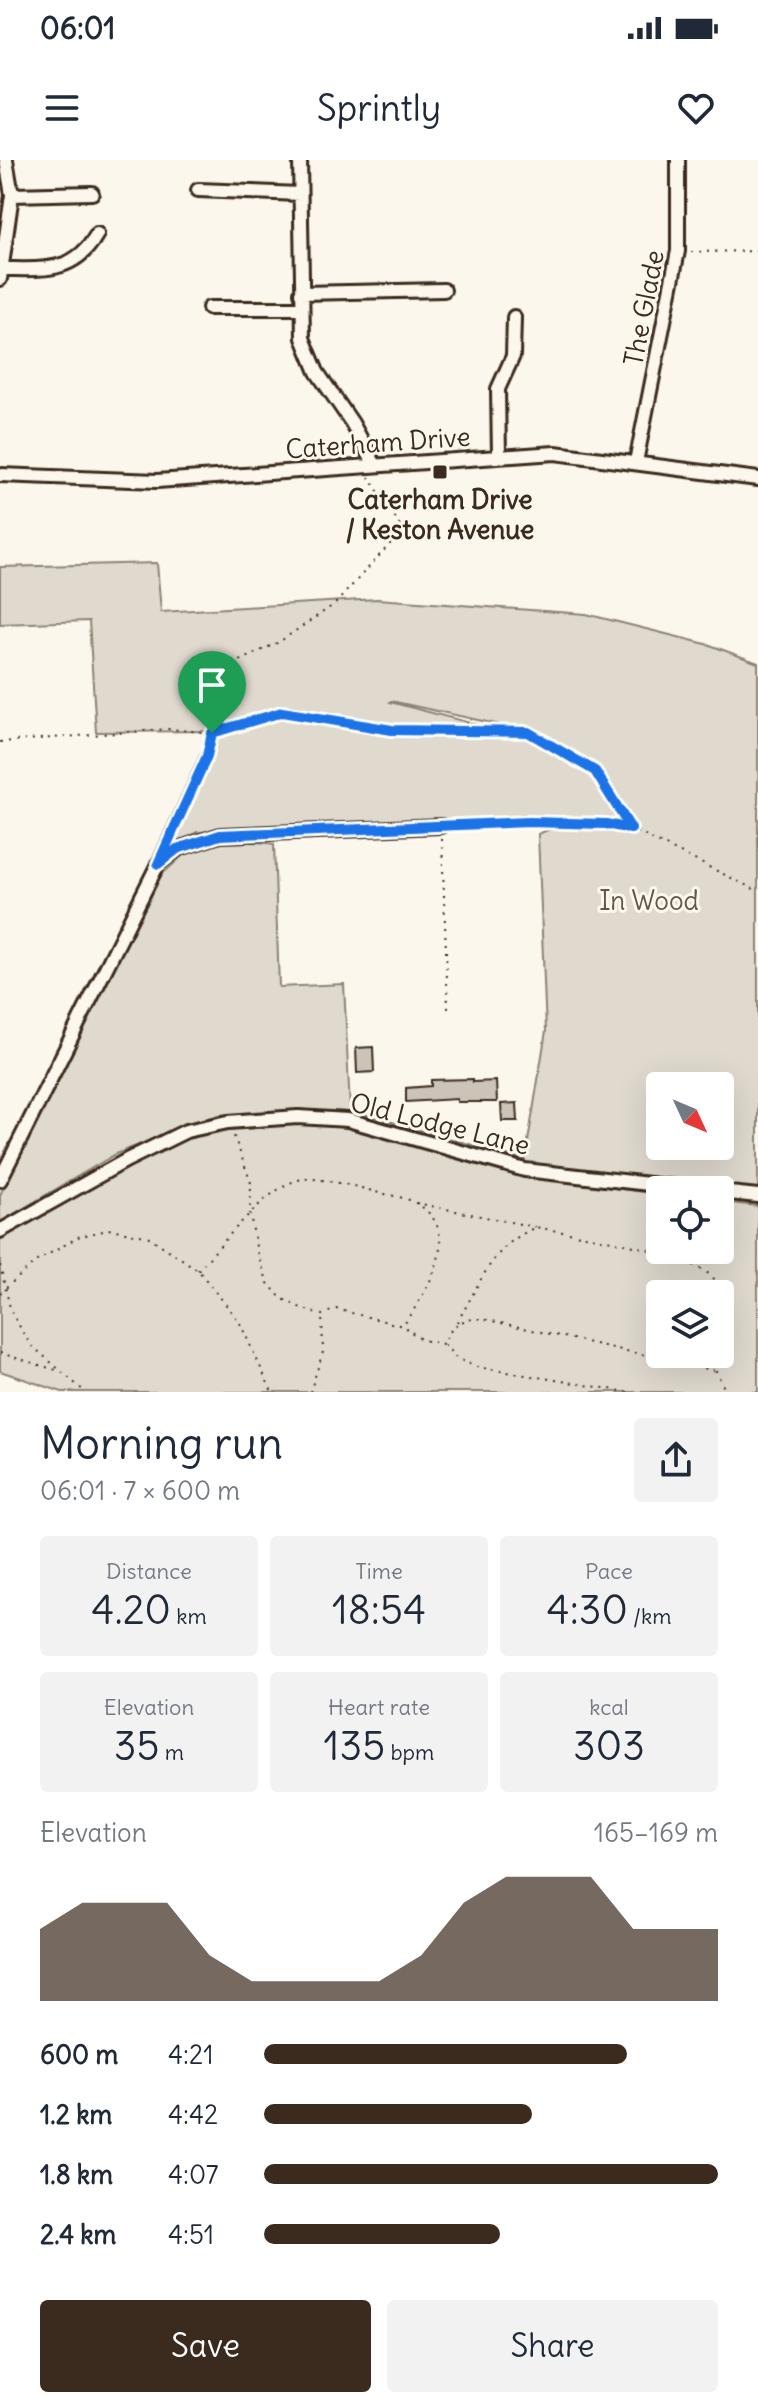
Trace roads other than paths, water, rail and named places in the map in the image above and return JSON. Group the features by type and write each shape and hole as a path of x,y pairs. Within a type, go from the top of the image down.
{"street":[{"path":"6,160 12,195 1,274 50,269 77,260 88,250 97,234"},
{"path":"300,160 303,338 317,372 352,423 368,465"},
{"name":"The Glade","path":"636,462 678,251 678,160"},
{"path":"198,190 300,194"},
{"path":"12,195 92,193"},
{"path":"301,293 444,290"},
{"path":"209,308 302,308"},
{"path":"499,457 498,389 513,356 514,317"},
{"name":"Caterham Drive","path":"0,475 157,481 555,453 758,479"},
{"path":"0,1180 158,864 177,849 220,835 441,826"},
{"name":"Old Lodge Lane","path":"0,1231 186,1131 228,1122 298,1117 348,1120 525,1170 646,1184"},
{"path":"734,1193 758,1196"}],"place":[{"name":"Caterham Drive / Keston Avenue","path":"440,472"}],"park label":[{"name":"In Wood","path":"649,901"}]}
